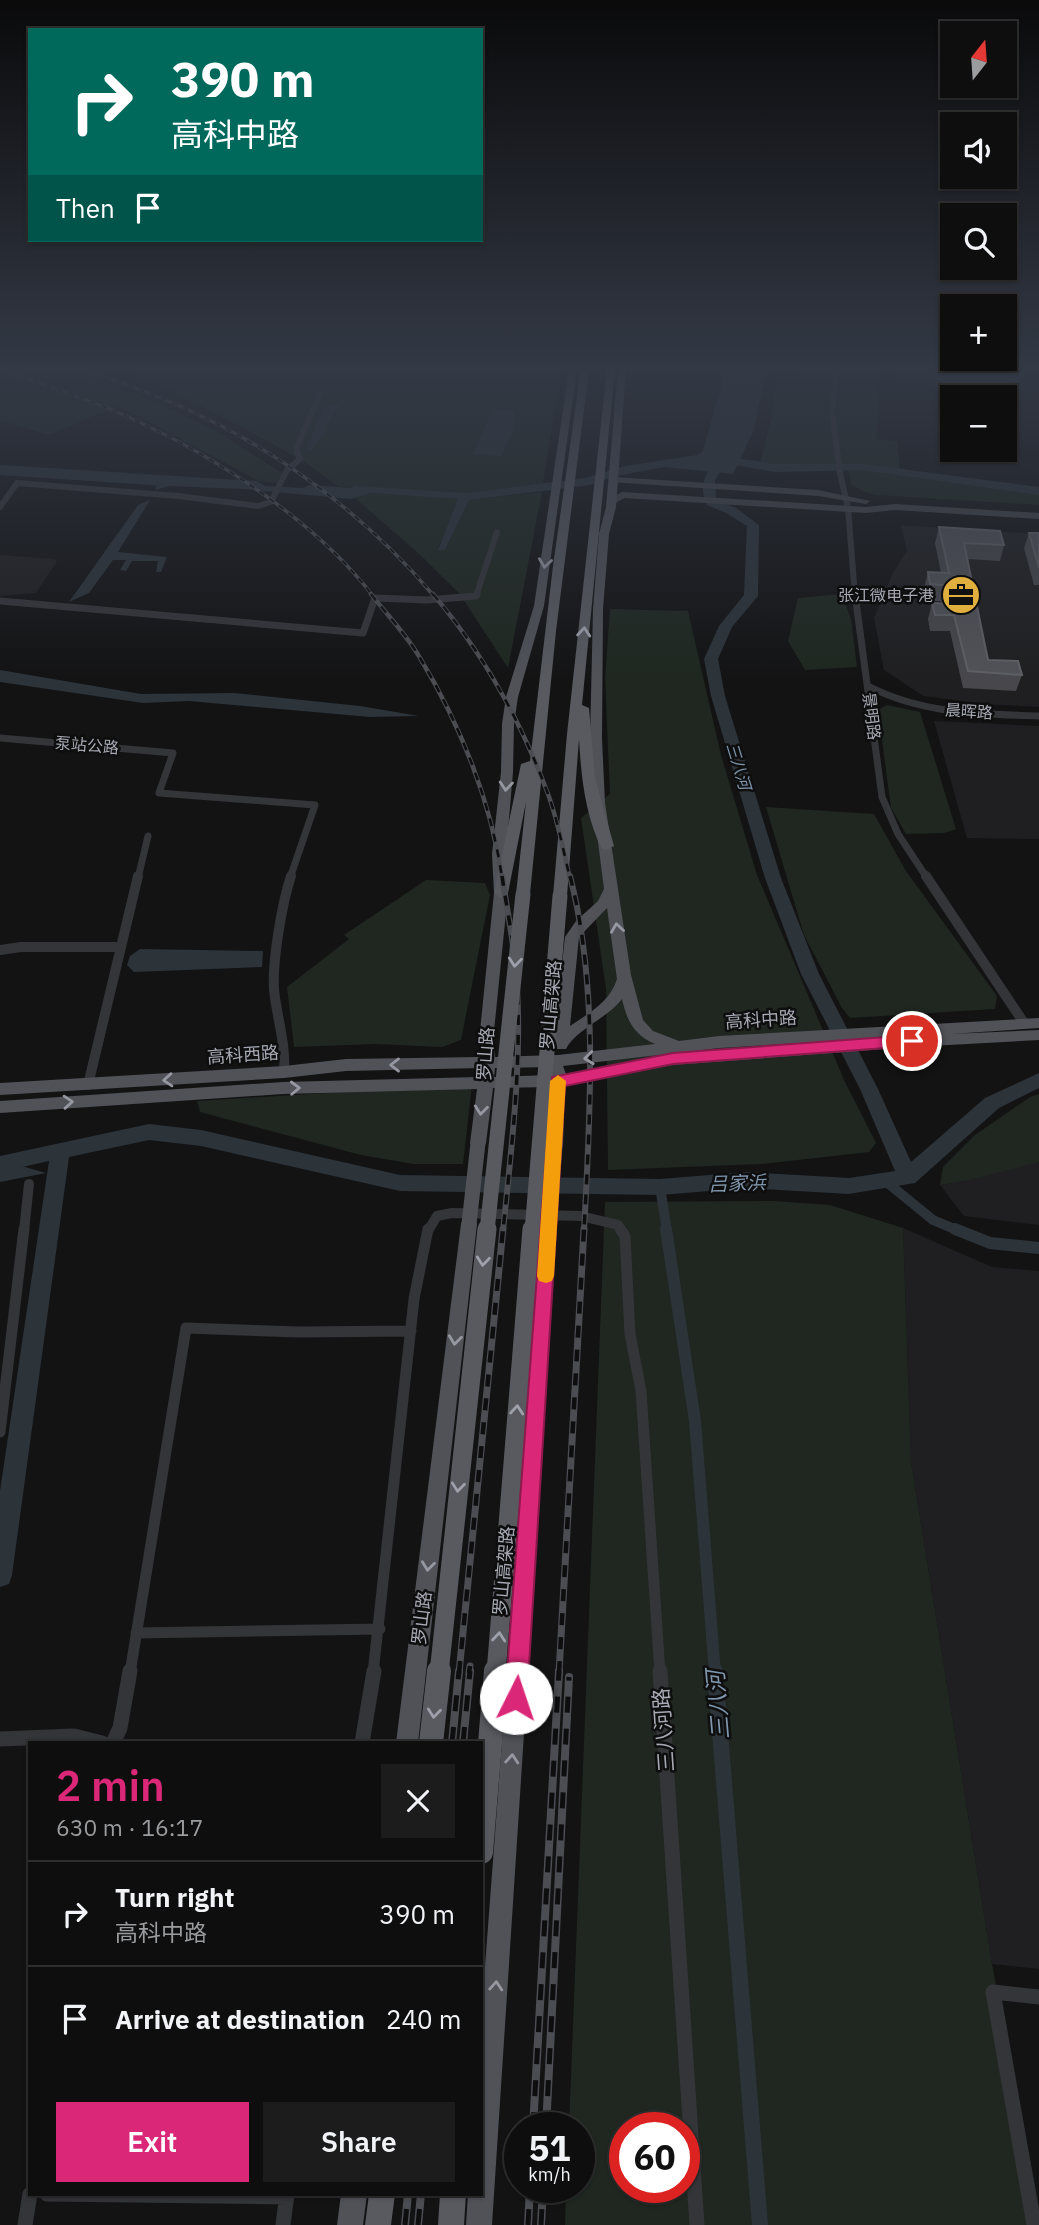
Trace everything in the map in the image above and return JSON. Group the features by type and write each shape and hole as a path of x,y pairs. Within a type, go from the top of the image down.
{"highway":[{"path":"430,1741 523,894 560,494 569,473"},
{"name":"罗山高架路","path":"483,1828 560,895 600,473"},
{"path":"501,892 544,675"},
{"path":"580,678 586,775 607,846"},
{"path":"378,2225 382,2196"},
{"path":"451,2225 453,2196"}],"main road":[{"name":"罗山路","path":"407,1741 488,1065 487,1031 501,892 499,854 507,772 509,710 535,622 560,494 558,473"},
{"path":"614,473 604,534 597,652 596,771 623,968 637,1025 642,1032 662,1041 685,1045"},
{"path":"613,480 818,493 847,503"},
{"path":"611,502 622,495 847,503 1039,514"},
{"path":"483,2168 555,1146 558,1061 572,937 579,925 600,910 611,889"},
{"path":"562,1041 619,994 623,986 623,968"},
{"name":"高科中路","path":"488,1065 558,1061 685,1045 830,1040 1032,1023"},
{"name":"高科中路","path":"861,1038 1039,1035"},
{"name":"高科中路","path":"484,1083 558,1081 673,1059 830,1040"},
{"name":"高科西路","path":"0,1089 284,1072 346,1065 488,1065"},
{"name":"高科西路","path":"0,1107 283,1088 484,1083"},
{"path":"350,2225 354,2196"},
{"path":"479,2225 481,2196"}],"street":[{"path":"0,507 17,483 178,496 253,506 268,503 286,473"},
{"name":"景明路","path":"840,473 847,503 854,588 868,686 877,704 882,797 891,821 1032,1023"},
{"path":"0,601 363,633 375,598 428,600 477,596 497,532"},
{"name":"晨晖路","path":"868,686 899,700 941,710 1039,716"},
{"name":"晨晖路","path":"877,704 899,700"},
{"name":"泵站公路","path":"0,738 173,753 159,793 315,806 283,899 274,988 285,1054 284,1072"},
{"path":"88,1085 148,836"},
{"path":"0,950 21,947 121,947"},
{"path":"0,1432 29,1184"},
{"name":"三八河路","path":"411,1331 426,1234 432,1220 438,1216 452,1213 581,1216 618,1225 625,1236 630,1334 641,1391 697,2225"},
{"path":"114,1741 120,1728 161,1494 186,1328 219,1327 298,1332 383,1328 411,1331 380,1629 362,1741"},
{"path":"136,1633 380,1629"},
{"path":"7,1738 74,1737 96,1741"},
{"path":"1034,2225 993,1992 1039,1997"},
{"path":"25,2225 30,2196"},
{"path":"283,2225 287,2196"}],"shaded area":[{"path":"0,473 126,473 257,481 265,486 355,486 466,493 585,478 602,473 633,473 590,485 469,500 445,550 438,550 458,499 371,493 351,499 244,489 169,486 155,490 157,486 151,485 0,475"},
{"path":"244,473 282,473 277,483 259,481"},
{"path":"320,473 545,473 543,484 466,493 339,487"},
{"path":"849,473 920,473 1039,490 1039,505 876,495 851,484"},
{"path":"542,492 508,668 459,593 355,498 371,493 459,499 438,549 445,550 469,500"},
{"path":"150,500 118,552 167,557 161,572 156,572 158,561 132,561 126,571 120,570 126,560 113,560 89,593 69,602 138,505"},
{"name":"张江微电子港","path":"901,525 1039,534 1039,707 985,704 923,696 884,670 874,618 893,573 907,551"},
{"path":"0,555 57,561 36,593 0,596"},
{"path":"842,594 851,619 857,667 805,670 788,641 798,598"},
{"path":"610,609 688,611 721,755 757,875 845,1082 876,1143 869,1152 761,1164 608,1170 606,989 581,818 610,794 605,678"},
{"path":"0,670 141,694 234,693 360,706 419,716 370,717 189,701 143,703 0,682"},
{"path":"887,705 920,712 956,829 944,833 906,834 891,808 878,710"},
{"path":"934,721 1039,726 1039,839 967,838"},
{"path":"766,807 874,814 906,871 997,996 995,1009 850,1018 842,1008 804,935"},
{"path":"426,880 485,883 490,895 461,1040 442,1047 375,1044 294,1047 287,987 349,939 344,935"},
{"path":"140,949 263,951 262,967 134,972 127,965 130,956"},
{"path":"472,1084 463,1164 414,1164 361,1155 200,1112 197,1101"},
{"path":"1039,1094 1039,1162 940,1185 943,1167 975,1135 1030,1097"},
{"path":"0,1160 46,1173 0,1182"},
{"path":"1039,1162 1039,1225 964,1216 940,1185 965,1181"},
{"path":"774,1201 830,1205 903,1228 911,1462 992,1964 1039,2206 1039,2225 565,2225 566,2203 595,2203 595,2112 570,2112 605,1202"},
{"path":"903,1228 992,1267 1039,1271 1039,1969 992,1964 911,1462"}],"building":[{"path":"939,527 1000,531 1004,545 964,543 988,660 1018,661 1022,675 968,671 954,615 935,615 932,603 957,604 952,586 930,584 928,572 949,573"},
{"path":"1029,533 1039,533 1039,568"}],"waterway":[{"name":"三八河","path":"713,473 708,486 711,502 732,511 753,525 751,596 726,626 711,659 718,696 773,878 810,974 869,1089 908,1177"},
{"path":"906,473 1039,491"},
{"name":"吕家浜","path":"908,1177 992,1103 1039,1080"},
{"name":"吕家浜","path":"60,1151 149,1132 201,1138 400,1183 660,1187 746,1180 849,1186 908,1177"},
{"path":"0,1164 60,1151"},
{"path":"0,1575 60,1151"},
{"path":"884,1180 933,1220 959,1231"},
{"name":"三八河","path":"660,1187 667,1231"},
{"name":"三八河","path":"666,1229 695,1421 715,1673"},
{"path":"955,1229 990,1243 1039,1248"},
{"name":"三八河","path":"715,1671 760,2225"}],"railway":[{"path":"231,473 318,538 373,596"},
{"path":"298,473 378,537 434,596"},
{"path":"371,594 415,650 461,736 482,792 502,878"},
{"path":"433,594 484,664 526,740 552,804 570,878"},
{"path":"502,876 515,961 518,1028 516,1096 503,1231"},
{"path":"570,876 579,919 589,1007 590,1098 584,1231"},
{"path":"459,1673 503,1229"},
{"path":"559,1673 584,1229"},
{"path":"469,1673 470,1666"},
{"path":"452,1741 459,1671"},
{"path":"463,1741 470,1671"},
{"path":"534,2112 559,1671"},
{"path":"547,2112 569,1677"},
{"path":"405,2225 408,2196"},
{"path":"418,2225 421,2196"},
{"path":"528,2225 529,2203"},
{"path":"541,2225 542,2203"}],"slow traffic":[{"path":"546,1276 558,1081"}],"place":[{"name":"张江微电子港","path":"961,595"}],"route":[{"path":"516,1698 558,1081 673,1059 912,1041"}]}
